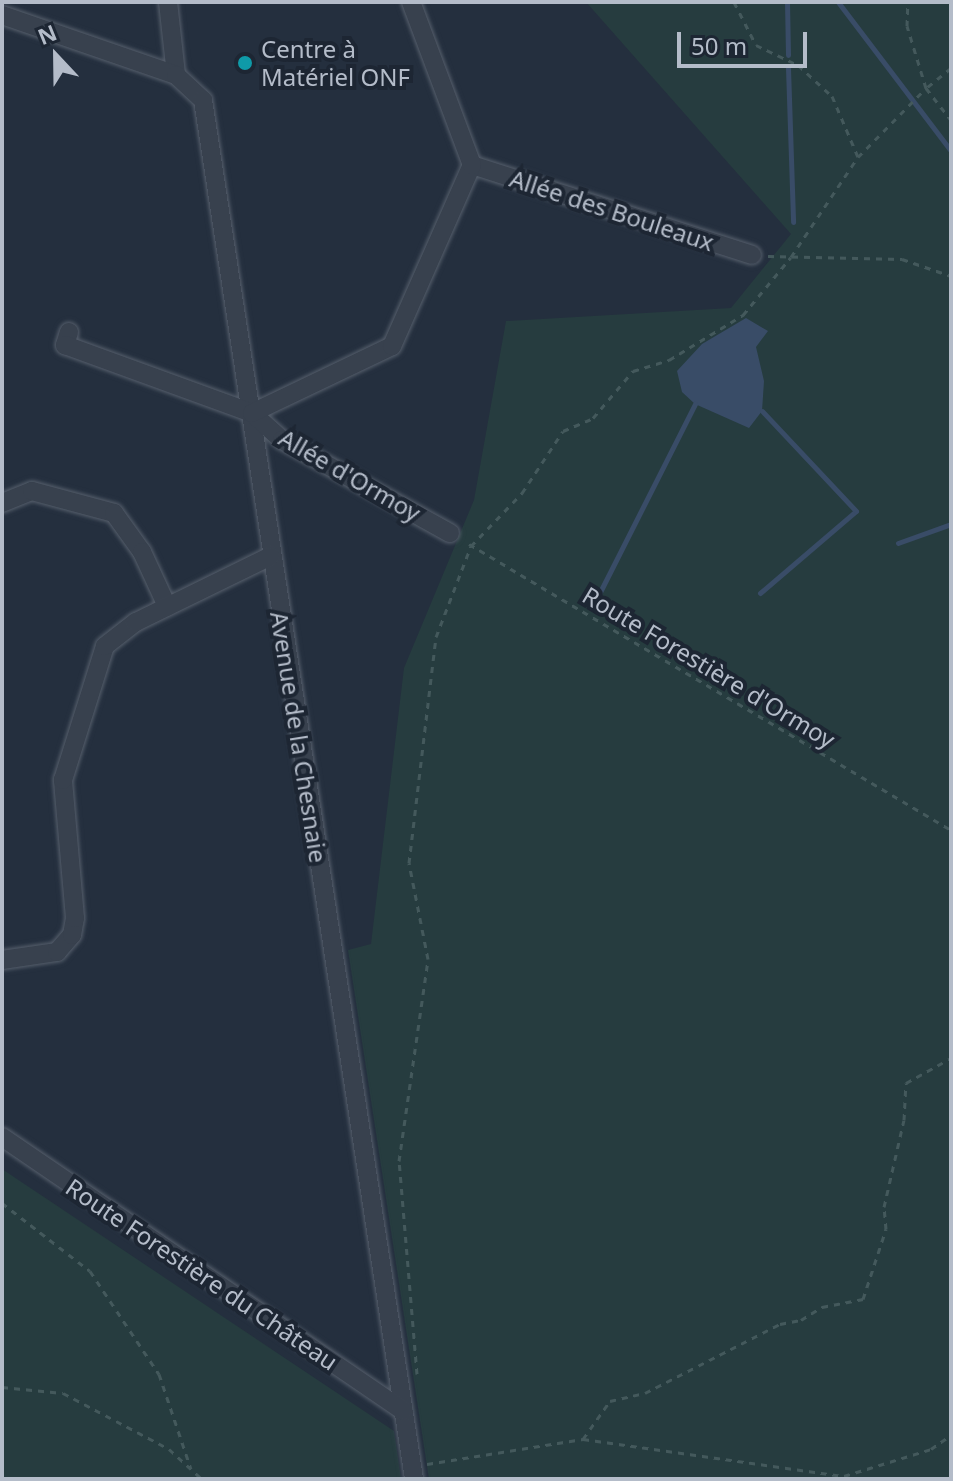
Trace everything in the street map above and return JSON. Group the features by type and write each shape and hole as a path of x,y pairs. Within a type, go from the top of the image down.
{"street":[{"path":"2,15 176,75 168,2"},
{"path":"69,332 65,345 252,413 392,346 472,165 411,2"},
{"name":"Avenue de la Chesnaie","path":"176,75 203,100 413,1473"},
{"name":"Allée des Bouleaux","path":"472,165 752,255"},
{"name":"Allée d'Ormoy","path":"252,413 282,440 450,533"},
{"path":"2,503 32,491 114,513 142,552 167,606"},
{"path":"2,960 57,952 72,935 75,918 63,780 105,646 167,606 271,556"},
{"name":"Route Forestière du Château","path":"2,1137 403,1411"}],"path":[{"path":"734,2 756,45 798,65 832,96 858,157"},
{"path":"908,2 907,26 926,88 951,120"},
{"path":"418,1388 399,1161 428,959 409,863 436,637 471,546 522,493 563,431 593,418 633,371 669,360 743,315 791,257 858,157 926,88 951,68"},
{"path":"752,255 902,259 951,276"},
{"name":"Route Forestière d'Ormoy","path":"450,533 951,830"},
{"path":"583,1439 610,1401 645,1393 780,1324 801,1320 822,1307 863,1299 886,1229 884,1207 904,1120 906,1083 951,1058"},
{"path":"2,1203 90,1271 159,1374 191,1469"},
{"path":"2,1387 63,1393 169,1449 202,1479"},
{"path":"413,1473 583,1439 844,1476 931,1449 951,1435"}],"green space":[{"path":"586,2 951,2 951,1479 429,1479 348,950 371,944 404,668 474,500 506,321 731,308 791,234"},
{"path":"2,1169 394,1431 401,1479 2,1479"}],"water":[{"path":"746,318 768,331 756,347 764,381 762,411 749,428 695,404 682,392 677,371 702,344"}],"waterway":[{"path":"787,2 788,55"},
{"path":"838,2 951,151"},
{"path":"788,68 793,222"},
{"path":"599,594 695,404"},
{"path":"760,593 856,511 762,411"},
{"path":"898,543 951,524"}],"place":[{"name":"Centre à Matériel ONF","path":"245,63"}]}
